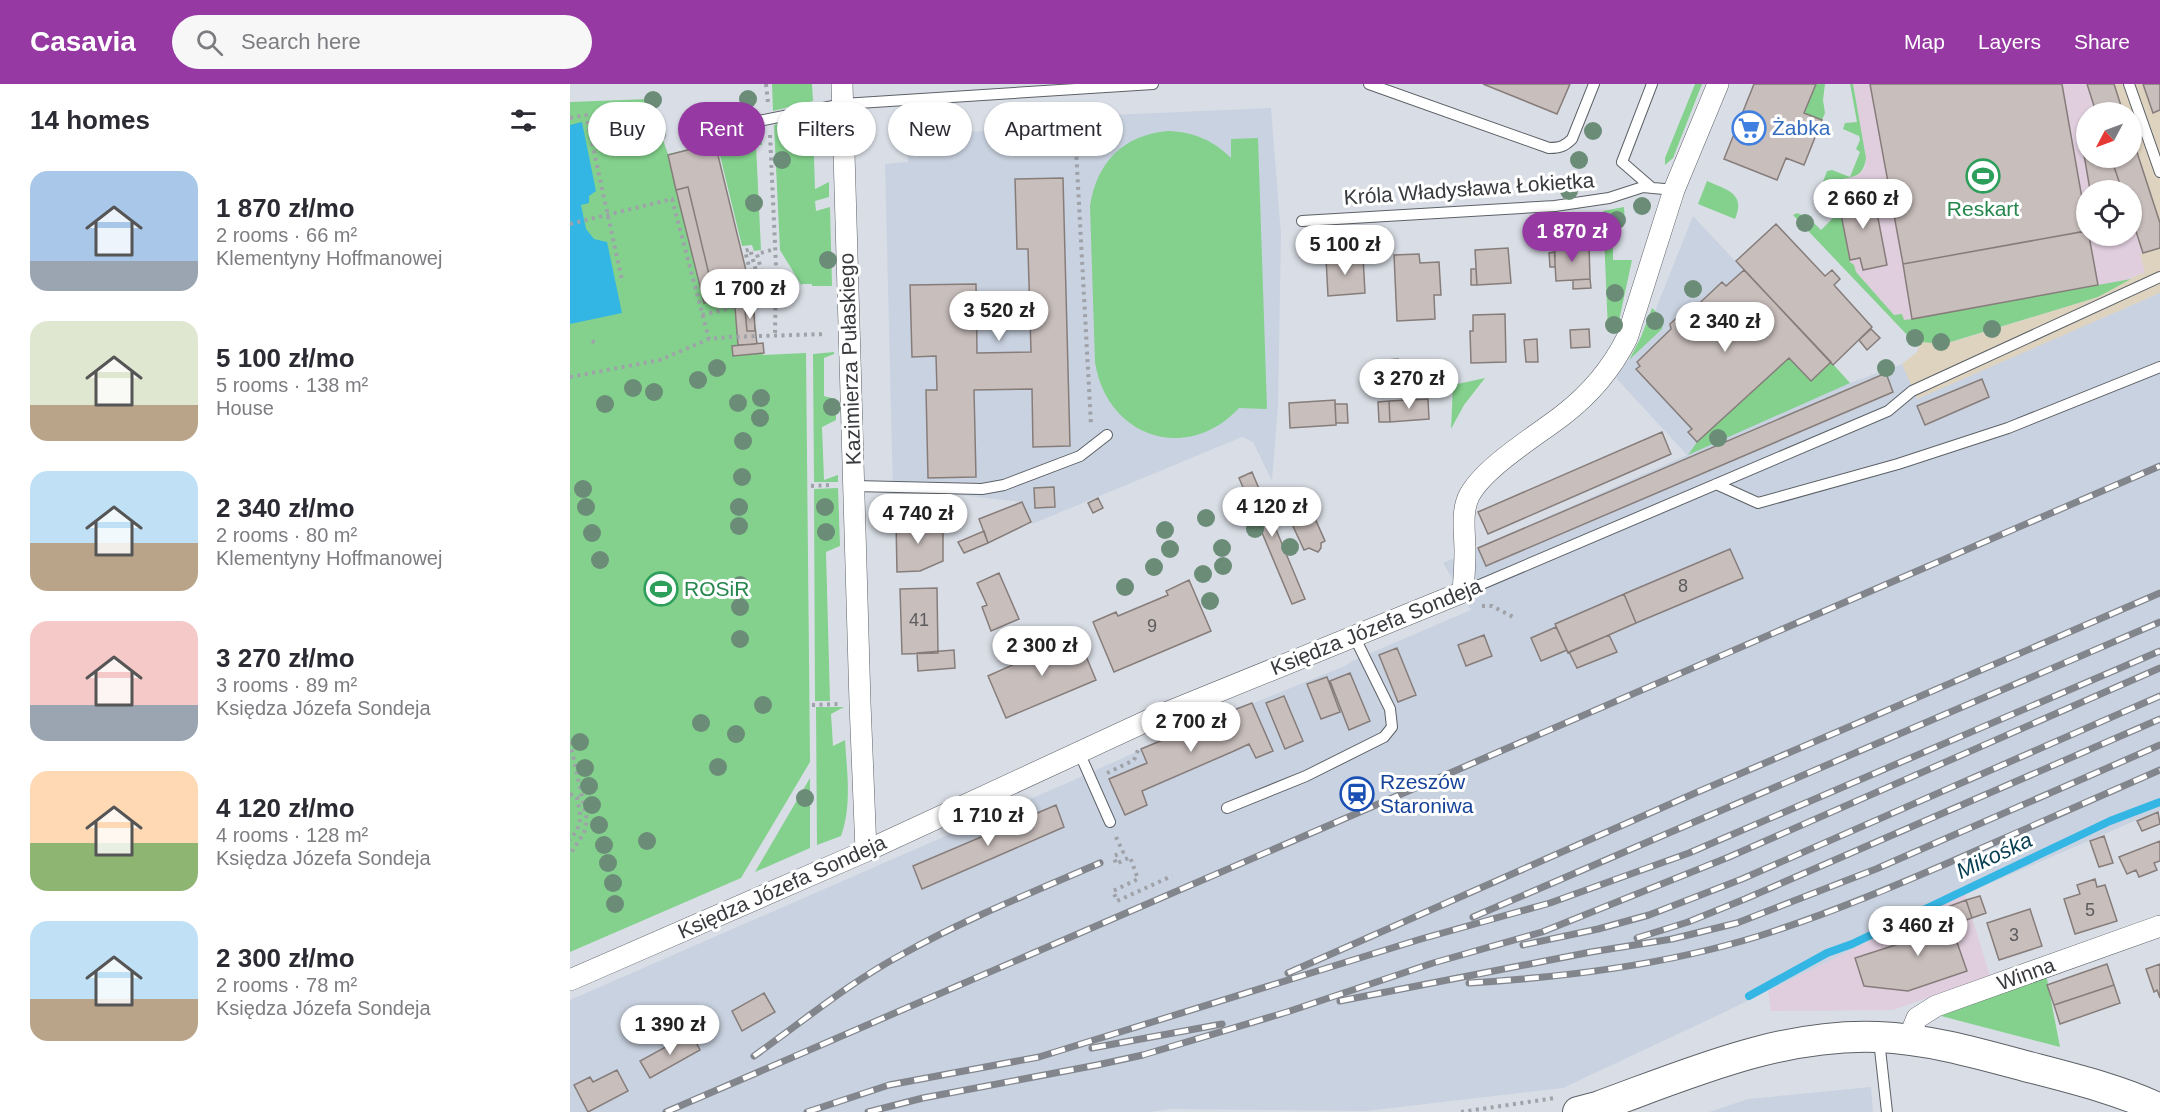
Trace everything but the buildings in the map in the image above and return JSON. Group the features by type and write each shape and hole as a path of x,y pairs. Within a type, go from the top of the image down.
{"street":[{"path":"1463,592 1465,553 1463,525 1468,497 1490,470 1565,414 1590,391 1618,356 1627,338 1674,190 1718,84"},
{"name":"Kazimierza Pułaskiego","path":"843,94 846,485 866,850"},
{"name":"Księdza Józefa Sondeja","path":"570,980 866,850 1151,719 1463,592"},
{"name":"Winna","path":"1908,1040 1917,1018 1936,1006 2160,926"},
{"path":"1578,1112 1728,1059 1778,1046 1824,1038 1878,1037 1960,1049 2073,1078 2134,1097 2160,1109"}],"lane":[{"path":"765,115 843,94 1153,84"},
{"path":"1369,84 1549,148 1566,145 1572,139 1594,84"},
{"path":"1652,84 1622,162 1652,188"},
{"path":"2129,84 2160,172"},
{"path":"2148,141 2160,136"},
{"name":"Króla Władysława Łokietka","path":"1302,221 1555,206 1609,198 1643,188 1674,190"},
{"name":"Księdza Józefa Sondeja","path":"1463,592 1888,411 1912,391 2160,277"},
{"path":"1716,484 1758,503 1898,464 2008,428 2160,367"},
{"path":"846,485 982,489 1004,485 1080,456 1107,435"},
{"path":"1227,808 1306,776 1384,737 1392,727 1390,709 1354,636"},
{"path":"1079,752 1110,822"},
{"path":"1878,1037 1887,1112"}],"path":[{"path":"766,84 767,99"},
{"path":"570,118 586,115 622,280"},
{"path":"770,134 775,249 775,335"},
{"path":"1076,156 1092,447"},
{"path":"570,224 672,199 709,339"},
{"path":"758,301 745,251 750,249 758,278 763,277 757,254 775,249"},
{"path":"702,315 775,297"},
{"path":"570,376 660,360 709,339 833,334"},
{"path":"592,341 598,345"},
{"path":"811,486 846,485"},
{"path":"813,705 844,704"},
{"path":"570,742 587,820 584,833 570,854"},
{"path":"570,794 577,797 581,816 579,828 570,840"},
{"path":"1110,822 1123,852 1114,856 1116,864 1130,857 1138,879 1113,891 1117,901 1172,876"}],"shaded area":[{"path":"1853,84 2087,84 2093,102 2076,102 2076,168 2114,168 2119,180 2076,180 2076,246 2141,246 2143,253 2140,255 2146,273 2139,274 2111,288 1921,342 1911,339 1853,278 1835,181 1858,175 1865,168 1866,158"},
{"path":"2087,84 2160,84 2160,293 1916,400 1902,364 1917,352 1921,342 1945,344 2098,297 2139,274 2145,273 2140,254 2143,253 2141,246 2142,180 2119,180 2114,168 2142,168 2142,102 2093,102"},
{"path":"1271,108 1281,235 1278,406 1272,481 1253,442 1242,437 1032,524 1022,502 941,493 893,492 885,164 908,162 908,156 972,156 972,132 984,131 984,156 1123,156 1123,114"},
{"path":"1693,216 1850,383 1902,364 1917,399 2160,293 2160,810 1965,894 1729,1010 1563,1088 1366,1111 1171,1109 1149,1112 570,1112 570,1000 1076,779 1165,739 1164,736 1194,723 1195,725 1251,704 1345,666 1471,610 1443,563 1687,455 1617,379 1616,371 1639,351"},
{"path":"1965,894 1990,976 1893,1010 1771,1011 1768,991"},
{"path":"1871,1087 1873,1112 1709,1112 1748,1099"}],"green space":[{"path":"772,84 812,84 813,101 777,102 777,110 773,111"},
{"path":"1695,84 1702,84 1673,158 1665,165 1665,158"},
{"path":"1816,84 1825,84 1823,100 1825,113 1822,120 1804,113"},
{"path":"1850,84 1853,84 1866,158 1865,165 1856,176 1835,181 1849,258 1856,272 1894,315 1902,314 1904,320 1912,319 2131,279 2098,297 1944,344 1911,339 1793,215 1797,213 1809,218 1821,230 1834,217 1827,210 1833,203 1820,190 1827,171 1832,170 1850,177 1860,152 1856,149 1860,140 1859,136 1843,129 1845,123 1857,122"},
{"name":"ROSiR","path":"648,99 649,102 588,102 588,156 666,156 666,148 668,154 678,152 678,156 718,156 751,291 757,344 763,343 763,355 806,353 810,762 741,878 570,952 570,102"},
{"path":"777,124 777,156 814,156 815,189 829,182 829,197 815,201 816,211 830,207 832,286 802,284 802,286 780,250 774,125"},
{"path":"1168,131 1186,133 1217,146 1231,158 1231,139 1258,138 1267,409 1239,408 1218,425 1196,435 1173,438 1151,434 1131,424 1115,408 1102,388 1095,362 1090,206 1094,190 1099,176 1113,156 1123,156 1125,145 1152,134"},
{"path":"720,156 757,156 761,250 754,251 752,245 742,246"},
{"path":"1707,181 1728,190 1736,198 1738,210 1735,219 1698,204"},
{"path":"1624,207 1625,223 1613,225 1613,260 1632,260 1617,330 1608,331 1603,211"},
{"path":"1652,308 1664,319 1662,329 1629,360 1641,337"},
{"path":"834,352 824,358 824,396 836,399 836,420 822,427 824,480 838,475 838,482 814,482 813,354"},
{"path":"1789,358 1811,381 1831,362 1850,383 1688,455 1697,442"},
{"path":"1485,378 1464,405 1451,429 1453,385"},
{"path":"838,488 840,546 826,552 830,701 815,701 814,489"},
{"path":"816,707 844,707 831,714 833,746 845,740 848,789 847,813 841,836 817,845"},
{"path":"810,778 810,848 755,872"},
{"path":"2046,974 2060,1047 1941,1016 1954,1009"}],"water":[{"path":"582,122 596,191 589,196 589,203 581,205 586,229 594,239 607,242 622,313 570,324 570,125"}],"waterway":[{"name":"Mikośka","path":"1749,996 1827,953 1852,944 2110,821 2160,802"}],"railway":[{"path":"666,1112 2160,466"},
{"path":"1288,973 1693,794 2160,593"},
{"path":"1473,917 2160,622"},
{"path":"807,1112 889,1085 1039,1057 1421,939 1550,903 1689,853 2160,651"},
{"path":"868,1112 923,1098 1143,1055 1287,1012 1433,963 1542,932 1729,857 2160,668"},
{"path":"1523,945 1598,929 1649,915 1742,879 2160,696"},
{"path":"1637,938 1688,922 1745,899 2160,719"},
{"path":"1340,1001 1591,952 1672,939 1737,923 1876,869 2160,745"},
{"path":"1469,983 1615,968 1688,955 1759,936 1813,918 1894,886 2160,770"},
{"path":"754,1056 844,990 901,955 974,918 1100,863"},
{"path":"1092,1048 1222,1024"}],"place":[{"name":"Żabka","path":"1749,128"},
{"name":"Reskart","path":"1983,176"},
{"name":"ROSiR","path":"661,589"},
{"name":"Rzeszów Staroniwa","path":"1357,794"}]}
